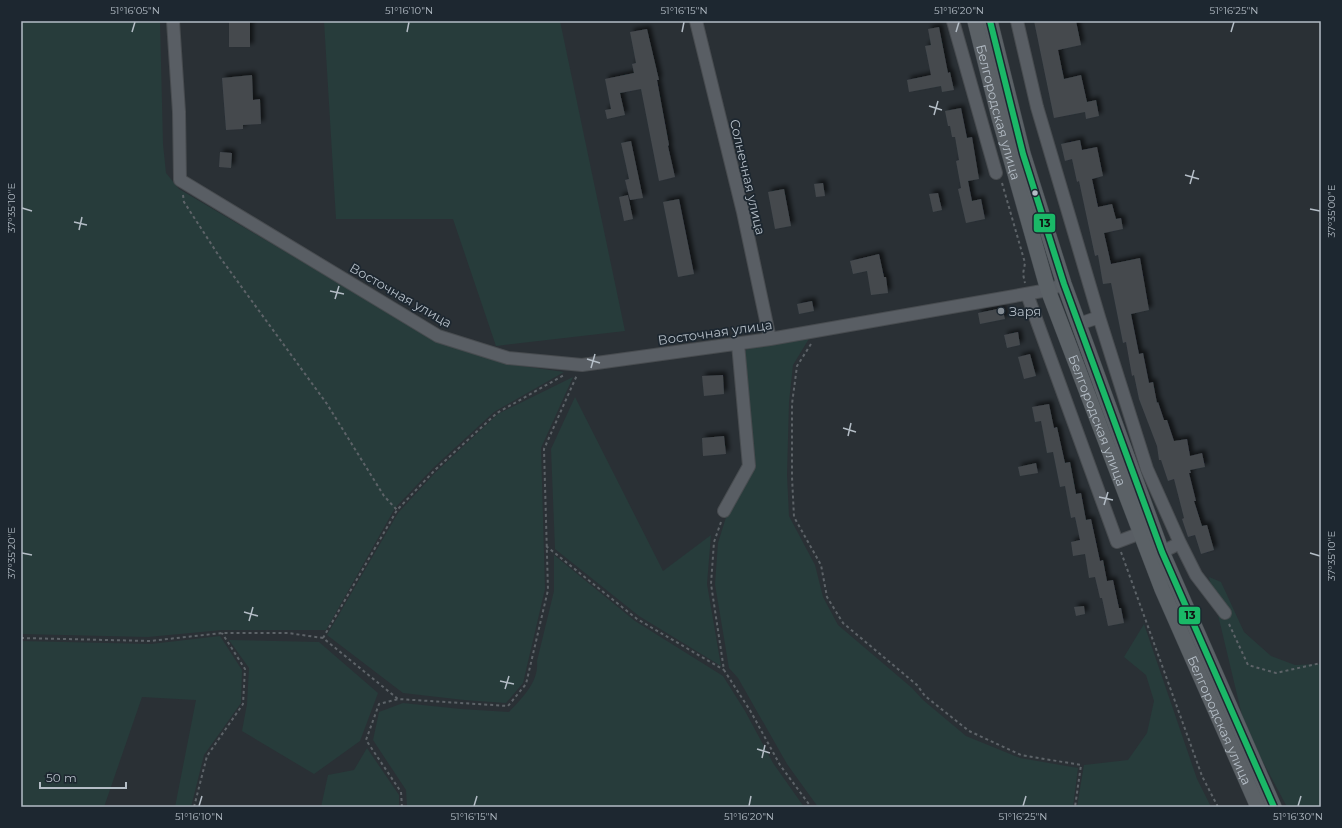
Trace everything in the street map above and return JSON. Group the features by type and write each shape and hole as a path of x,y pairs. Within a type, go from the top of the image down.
{"main road":[{"name":"Белгородская улица","path":"975,21 1048,290 1162,589 1258,807"},
{"name":"Белгородская улица","path":"990,21 1023,154 1064,284 1162,552 1274,807"}],"street":[{"path":"173,21 179,112 180,180"},
{"name":"Солнечная улица","path":"696,21 743,212 770,339"},
{"path":"954,21 996,173"},
{"path":"1016,21 1037,107 1099,317 1147,469 1196,575 1224,613"},
{"name":"Восточная улица","path":"180,180 438,336 508,358 582,365 738,344 819,331 1048,290 1064,284"},
{"path":"1027,294 1117,542 1140,533"},
{"path":"1079,324 1099,317"},
{"path":"724,511 749,466 738,344"},
{"path":"1162,552 1180,543"}],"path":[{"path":"996,173 1001,182 1025,263 1023,274 1027,294"},
{"path":"180,180 184,202 219,256 328,404 384,496 397,510"},
{"path":"819,331 797,366 792,404 792,477 794,517 821,565 827,597 843,623 917,685 925,696 969,731 1021,755 1081,765 1075,807"},
{"path":"323,638 397,510 435,470 497,413 582,365"},
{"path":"402,807 401,792 366,740 380,704 398,699 508,706 526,684 548,590 544,449 582,365"},
{"path":"724,511 714,542 711,584 724,670 751,712 780,765 811,807"},
{"path":"1117,542 1202,776 1218,807"},
{"path":"546,546 637,619 724,670"},
{"path":"1224,613 1248,665 1276,673 1321,663"},
{"path":"21,638 150,641 222,633 288,633 323,638 398,699"},
{"path":"194,807 206,756 243,704 245,669 222,633"}],"green space":[{"path":"21,21 160,21 163,144 166,173 179,189 435,340 508,364 564,372 494,412 433,468 395,508 326,630 222,630 148,637 21,634"},
{"path":"324,21 560,21 625,331 496,346 453,219 336,219"},
{"path":"810,337 793,365 789,402 787,475 789,516 815,565 823,597 838,625 966,736 1020,758 1078,768 1073,807 818,807 787,764 738,678 729,668 715,584 718,543 727,514 753,467 743,362 745,351 752,346"},
{"path":"573,377 541,448 545,589 523,683 506,703 403,693 327,635 398,513 435,473 498,414"},
{"path":"575,397 663,571 711,535 707,584 721,666 639,616 555,549 551,449"},
{"path":"554,555 635,621 723,676 745,711 773,763 804,807 407,807 406,790 373,740 379,712 403,703 509,712 529,689 535,676 537,661 554,591"},
{"path":"1209,577 1221,582 1244,632 1271,656 1295,665 1321,664 1321,807 1287,807 1245,728"},
{"path":"1144,624 1197,779 1211,807 1077,807 1084,765 1128,760 1147,733 1154,701 1146,675 1124,657"},
{"path":"220,636 242,670 241,703 204,755 191,807 175,807 196,700 142,697 104,807 21,807 21,641 151,644"},
{"path":"229,640 319,642 378,693 360,741 314,774 242,731 247,704 249,668"},
{"path":"367,748 399,795 399,807 321,807 328,775 354,770"}],"building":[{"path":"229,21 250,21 250,47 229,47"},
{"path":"1034,21 1076,21 1081,45 1058,50 1064,79 1081,75 1087,102 1096,100 1099,116 1086,119 1085,112 1054,118"},
{"path":"939,27 948,73 950,72 954,90 942,92 941,86 909,92 907,80 931,75 925,46 931,45 928,29"},
{"path":"647,29 659,80 657,80 668,146 675,177 659,181 641,89 620,93 625,115 607,119 605,110 611,109 605,79 634,73 632,64 636,63 630,32"},
{"path":"252,75 253,100 260,99 261,124 243,125 243,129 226,130 222,78"},
{"path":"961,108 967,138 972,137 979,179 968,181 972,201 981,199 985,219 966,223 958,189 961,188 956,161 959,160 955,137 952,137 945,111"},
{"path":"1080,140 1082,150 1097,147 1103,176 1092,179 1098,207 1112,204 1116,219 1121,218 1123,229 1104,233 1111,264 1140,258 1149,310 1131,314 1139,354 1143,353 1149,383 1153,382 1157,403 1158,402 1164,420 1167,420 1174,441 1187,439 1190,456 1202,453 1205,467 1190,470 1191,473 1189,473 1196,501 1194,501 1202,526 1207,525 1214,550 1201,554 1195,535 1188,537 1182,519 1184,518 1174,479 1168,481 1161,460 1159,460 1157,446 1139,399 1134,375 1132,376 1126,342 1123,343 1111,283 1103,284 1098,255 1095,256 1079,181 1077,182 1072,159 1065,161 1061,144"},
{"path":"631,141 643,198 630,200 625,180 629,179 621,143"},
{"path":"220,152 232,153 231,168 219,167"},
{"path":"823,183 825,196 816,197 814,184"},
{"path":"784,189 791,226 775,229 768,192"},
{"path":"938,193 942,210 933,212 929,194"},
{"path":"628,195 633,219 624,221 619,197"},
{"path":"679,199 694,274 678,277 663,202"},
{"path":"879,254 884,277 886,277 888,293 871,295 867,271 853,274 850,261"},
{"path":"812,301 814,311 799,314 797,304"},
{"path":"1002,308 1005,319 980,324 978,313"},
{"path":"1018,332 1020,345 1007,348 1004,335"},
{"path":"1030,354 1036,376 1024,379 1018,357"},
{"path":"723,375 724,394 704,396 702,376"},
{"path":"1049,404 1054,428 1057,427 1065,463 1070,462 1076,494 1081,493 1086,520 1091,519 1100,561 1103,560 1107,581 1113,580 1124,623 1108,626 1102,598 1100,598 1095,577 1089,578 1085,554 1073,556 1071,542 1080,540 1075,517 1071,518 1065,486 1060,487 1053,452 1047,453 1041,421 1035,422 1032,407"},
{"path":"724,436 726,454 703,456 702,438"},
{"path":"1036,463 1038,473 1020,476 1018,467"},
{"path":"1084,606 1085,614 1076,616 1074,607"}],"transit line":[{"name":"13","path":"990,21 1023,154 1064,284 1162,552 1274,807"}],"place":[{"name":"Заря","path":"1001,311"}]}
